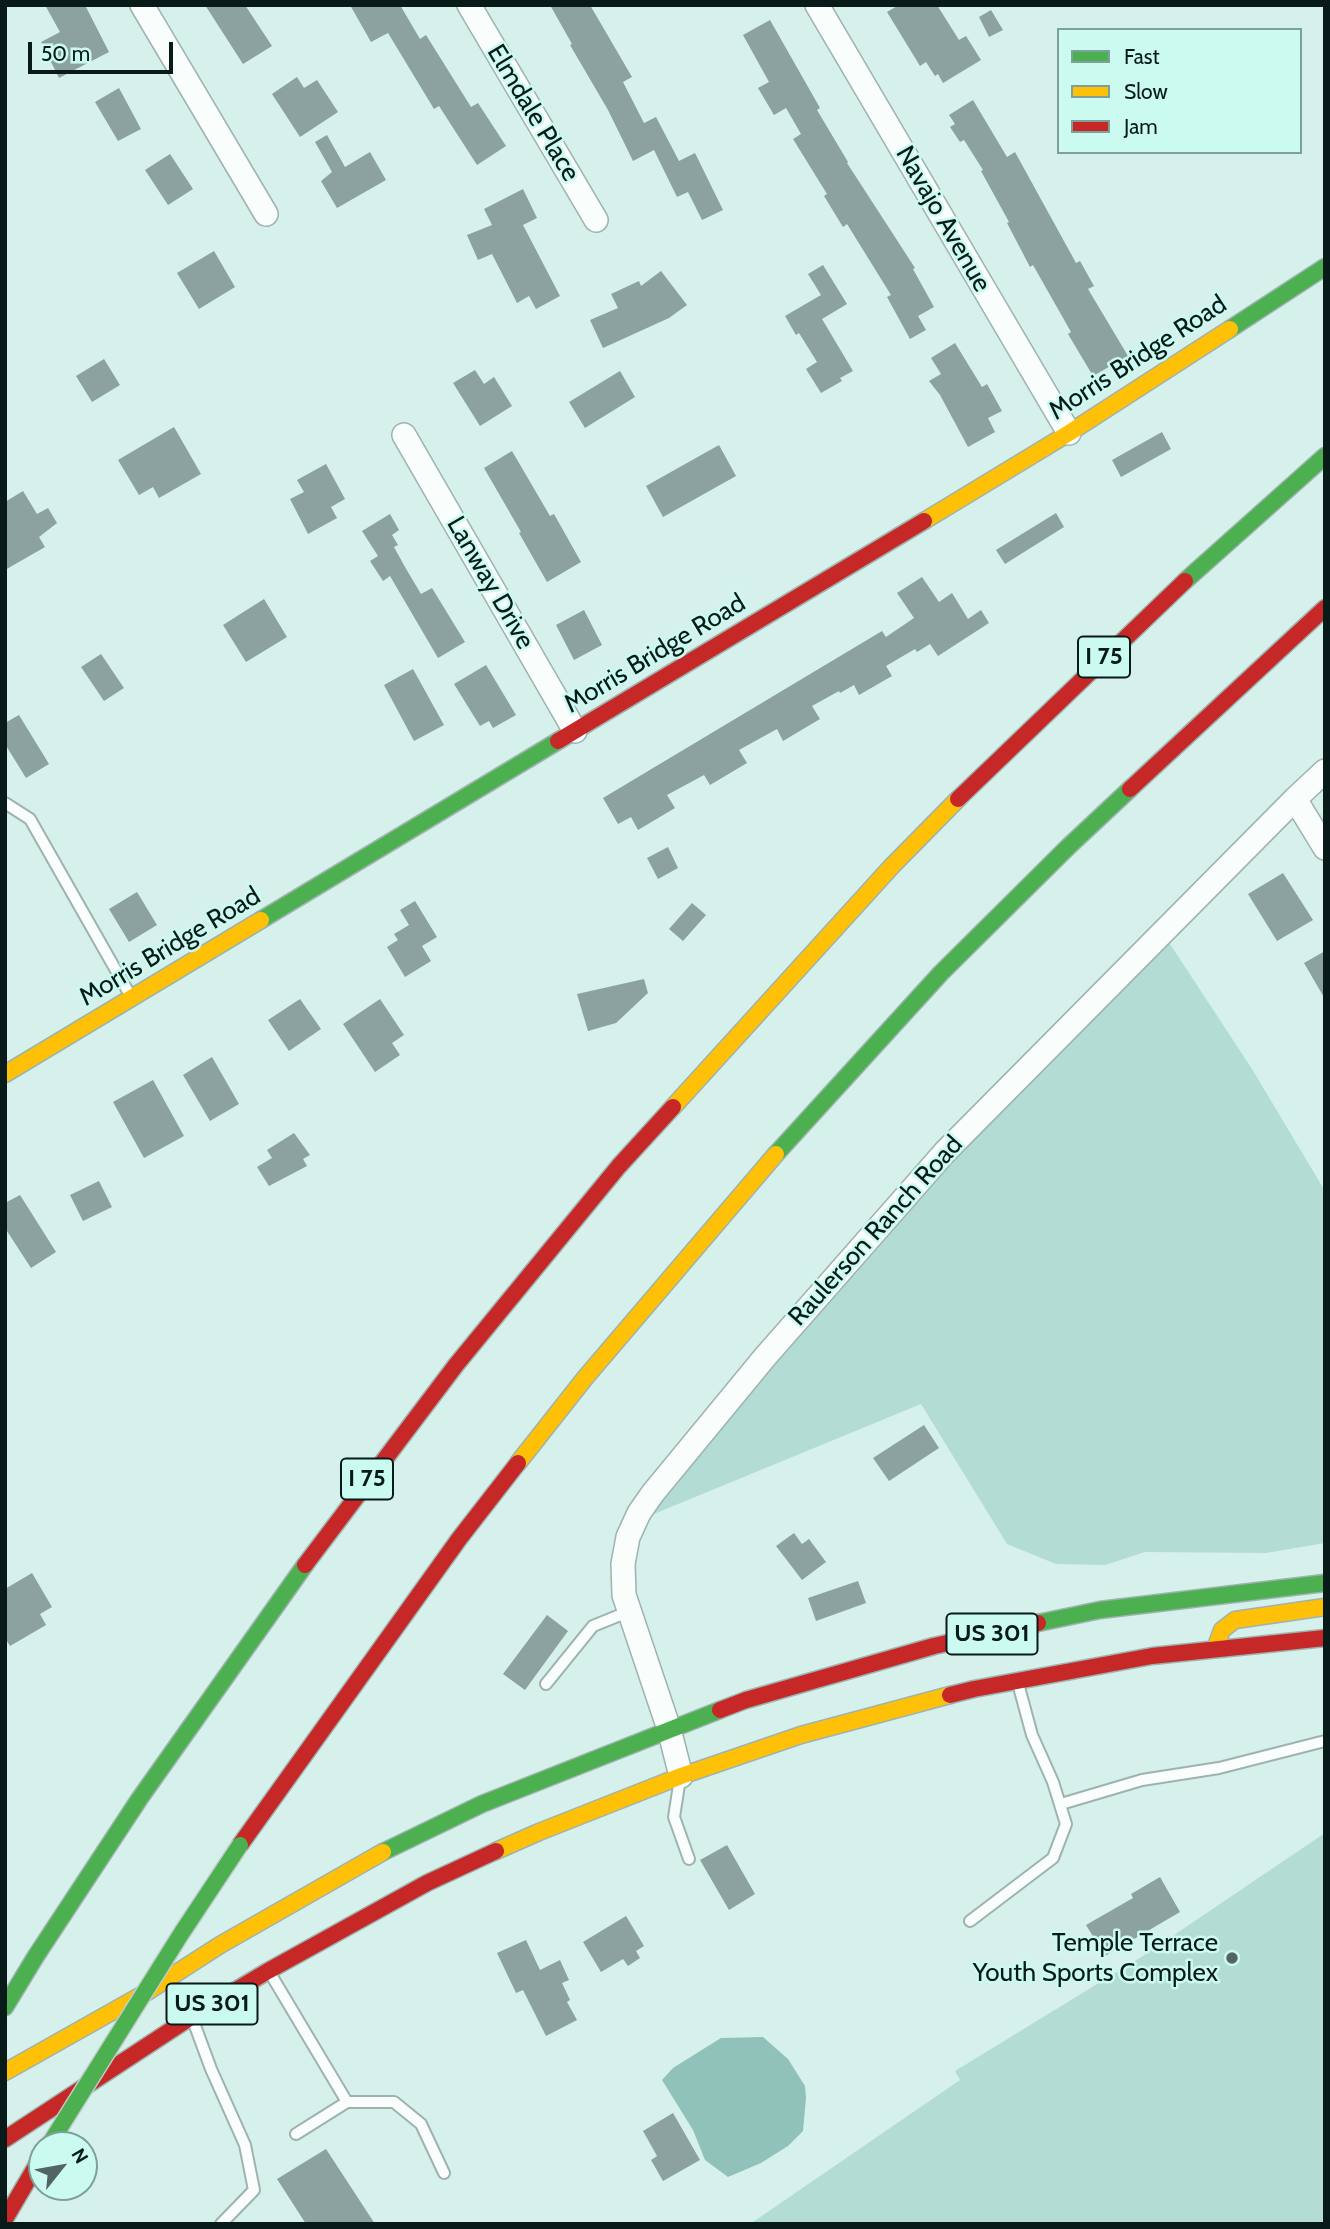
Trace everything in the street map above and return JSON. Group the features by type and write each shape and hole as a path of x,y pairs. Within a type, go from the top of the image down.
{"main road":[{"name":"Morris Bridge Road","path":"5,1074 1069,433 1325,267"},
{"name":"I 75","path":"5,2007 140,1798 316,1549 456,1365 619,1166 738,1032 892,866 991,766 1196,570 1325,456"},
{"path":"58,2131 181,1934 277,1791 459,1539 585,1378 818,1106 941,973 1068,846 1325,608"},
{"name":"US 301","path":"5,2072 146,1992 220,1945 409,1839 482,1804 746,1700 934,1646 1100,1610 1325,1583"},
{"path":"1215,1648 1222,1630 1235,1620 1325,1607"},
{"name":"US 301","path":"5,2139 191,2017 268,1971 428,1883 469,1863 681,1776 801,1735 974,1689 1152,1656 1325,1638"},
{"path":"5,2219 28,2180"}],"street":[{"path":"142,5 266,214"},
{"name":"Elmdale Place","path":"470,5 596,220"},
{"name":"Navajo Avenue","path":"817,5 1069,433"},
{"name":"Lanway Drive","path":"404,435 575,731"},
{"name":"Raulerson Ranch Road","path":"681,1776 669,1729 624,1595 623,1564 628,1537 639,1513 765,1357 945,1152 1294,799 1325,771"},
{"path":"1294,799 1325,848"}],"lane":[{"path":"5,803 30,819 132,998"},
{"path":"546,1684 593,1626 630,1611"},
{"path":"970,1921 1053,1858 1066,1824 1061,1804 1032,1735 1017,1681"},
{"path":"1061,1804 1142,1780 1219,1768 1325,1741"},
{"path":"681,1776 674,1817 689,1859"},
{"path":"268,1971 347,2102"},
{"path":"191,2017 245,2145 254,2190 221,2224"},
{"path":"296,2134 347,2102 394,2102 421,2124 444,2173"}],"shaded area":[{"path":"1168,941 1252,1069 1325,1191 1325,1543 1266,1553 1145,1552 1105,1565 1056,1564 1007,1544 921,1404 649,1516 773,1363 953,1158"},
{"name":"Temple Terrace Youth Sports Complex","path":"1325,1833 1325,2224 750,2224 960,2080 955,2071 1143,1956"},
{"path":"763,2037 788,2059 805,2086 803,2131 788,2146 761,2163 728,2177 705,2160 693,2130 662,2080 673,2068 721,2038"}],"building":[{"path":"45,5 85,5 109,52 59,78 41,42 60,32"},
{"path":"205,5 245,5 272,46 243,64"},
{"path":"350,5 400,5 420,39 426,35 471,107 478,103 506,146 477,165 439,106 434,109 388,33 371,42"},
{"path":"550,5 590,5 632,77 623,82 644,123 656,117 679,161 695,153 723,210 702,220 688,192 677,197 654,150 633,161"},
{"path":"899,5 937,5 959,40 966,36 981,60 943,83 926,62 920,66 887,12"},
{"path":"991,10 1003,30 989,37 979,17"},
{"path":"770,20 820,108 817,110 847,163 915,268 913,269 934,307 918,316 926,330 910,339 887,297 891,295 847,224 843,227 824,196 827,194 793,139 801,134 786,108 774,115 758,88 769,82 743,35"},
{"path":"297,77 304,88 317,80 338,112 300,137 272,94"},
{"path":"119,88 141,129 118,141 95,102"},
{"path":"973,100 1007,157 1015,152 1076,263 1080,261 1094,286 1088,289 1128,356 1093,376 1033,265 1030,267 981,171 983,170 964,140 960,142 950,127 955,124 949,115"},
{"path":"327,135 345,167 370,152 386,180 337,208 321,181 332,172 315,142"},
{"path":"170,154 193,189 168,205 145,170"},
{"path":"523,189 537,218 523,225 560,296 536,309 529,296 517,303 492,254 478,260 467,235 492,225 484,209"},
{"path":"214,251 235,287 199,309 177,273"},
{"path":"823,265 847,304 822,319 853,371 821,393 806,369 817,362 785,316 821,295 808,274"},
{"path":"661,271 687,305 669,318 603,348 590,320 618,308 611,294 639,281 641,286"},
{"path":"955,343 982,387 987,384 1002,411 988,418 995,432 968,447 940,395 929,381 941,374 931,358"},
{"path":"104,359 120,385 92,402 76,376"},
{"path":"475,370 484,384 494,377 512,406 480,426 453,383"},
{"path":"620,371 635,397 585,428 569,402"},
{"path":"174,427 201,474 159,498 153,487 139,495 118,460"},
{"path":"1162,432 1171,449 1121,477 1112,460"},
{"path":"719,445 736,476 663,517 646,486"},
{"path":"512,451 550,516 554,514 581,562 547,582 484,468"},
{"path":"326,464 345,499 331,507 337,518 308,534 290,499 304,492 297,480"},
{"path":"23,491 37,514 48,508 57,523 39,537 45,547 5,570 5,502"},
{"path":"1056,513 1064,527 1005,564 996,550"},
{"path":"390,514 399,530 392,535 398,545 394,547 405,567 421,594 432,588 465,642 438,658 390,576 383,581 370,561 378,556 362,531"},
{"path":"922,577 939,602 952,593 968,619 981,610 989,623 938,656 930,644 917,652 915,649 886,666 892,676 859,695 854,685 812,706 820,719 783,741 777,729 739,750 747,763 710,785 704,775 667,795 675,808 638,830 631,817 618,824 603,798 882,631 886,637 914,618 897,593"},
{"path":"264,599 287,637 246,662 223,625"},
{"path":"584,610 602,645 574,660 556,625"},
{"path":"101,654 124,688 104,701 81,667"},
{"path":"486,665 516,715 493,728 489,721 480,726 454,684"},
{"path":"413,669 444,725 414,741 384,685"},
{"path":"19,715 49,764 26,778 5,744 5,723"},
{"path":"668,847 678,868 658,879 647,858"},
{"path":"1283,873 1313,920 1277,941 1248,894"},
{"path":"137,892 157,925 129,942 109,909"},
{"path":"415,901 437,937 422,946 431,961 405,977 387,947 398,940 394,934 409,925 400,910"},
{"path":"692,903 706,915 683,941 669,929"},
{"path":"1325,951 1325,999 1304,963"},
{"path":"644,979 648,993 616,1023 588,1031 577,994"},
{"path":"300,999 321,1029 289,1051 268,1020"},
{"path":"380,999 404,1035 392,1043 400,1055 375,1072 343,1024"},
{"path":"212,1057 239,1104 210,1121 183,1075"},
{"path":"153,1080 184,1136 144,1158 113,1102"},
{"path":"294,1133 310,1155 303,1159 307,1166 269,1186 257,1167 272,1158 267,1150"},
{"path":"99,1181 112,1207 83,1221 70,1195"},
{"path":"20,1195 56,1252 31,1268 5,1228 5,1203"},
{"path":"924,1425 939,1448 889,1481 873,1458"},
{"path":"794,1533 802,1544 809,1539 826,1562 802,1580 776,1546"},
{"path":"32,1573 52,1607 40,1614 46,1625 10,1646 5,1638 5,1589"},
{"path":"858,1581 866,1603 816,1621 808,1598"},
{"path":"547,1615 568,1631 525,1690 503,1674"},
{"path":"727,1845 755,1894 729,1910 700,1860"},
{"path":"1160,1877 1180,1912 1105,1956 1086,1925 1133,1898 1131,1894"},
{"path":"626,1916 644,1946 636,1951 640,1958 628,1966 623,1959 601,1972 583,1942"},
{"path":"526,1940 540,1970 560,1960 569,1980 562,1983 570,2000 567,2002 577,2020 546,2036 523,1990 516,1993 497,1953"},
{"path":"673,2113 700,2160 663,2181 651,2160 657,2156 643,2131"},
{"path":"326,2149 375,2224 306,2224 277,2179"}],"traffic: fast":[{"path":"1230,329 1325,267"},
{"path":"1185,581 1325,456"},
{"path":"261,920 558,741"},
{"path":"776,1154 941,973 1130,789"},
{"path":"5,2007 140,1798 305,1565"},
{"path":"1038,1623 1100,1610 1325,1583"},
{"path":"383,1852 482,1804 720,1710"},
{"path":"58,2131 240,1845"}],"traffic: slow":[{"path":"924,521 1069,433 1230,329"},
{"path":"673,1107 892,866 958,799"},
{"path":"5,1074 261,920"},
{"path":"518,1463 585,1378 776,1154"},
{"path":"1215,1649 1222,1630 1235,1620 1325,1607"},
{"path":"496,1851 681,1776 801,1735 950,1695"},
{"path":"5,2072 147,1992 220,1945 383,1852"}],"traffic: jam":[{"path":"558,741 924,521"},
{"path":"958,799 1185,581"},
{"path":"1130,789 1325,608"},
{"path":"305,1565 456,1365 619,1166 673,1107"},
{"path":"240,1845 459,1539 518,1463"},
{"path":"720,1710 746,1700 934,1646 1038,1623"},
{"path":"950,1695 1152,1656 1325,1638"},
{"path":"5,2139 191,2017 268,1971 427,1883 496,1851"},
{"path":"5,2219 28,2180"}],"place":[{"name":"Temple Terrace Youth Sports Complex","path":"1232,1958"}]}
